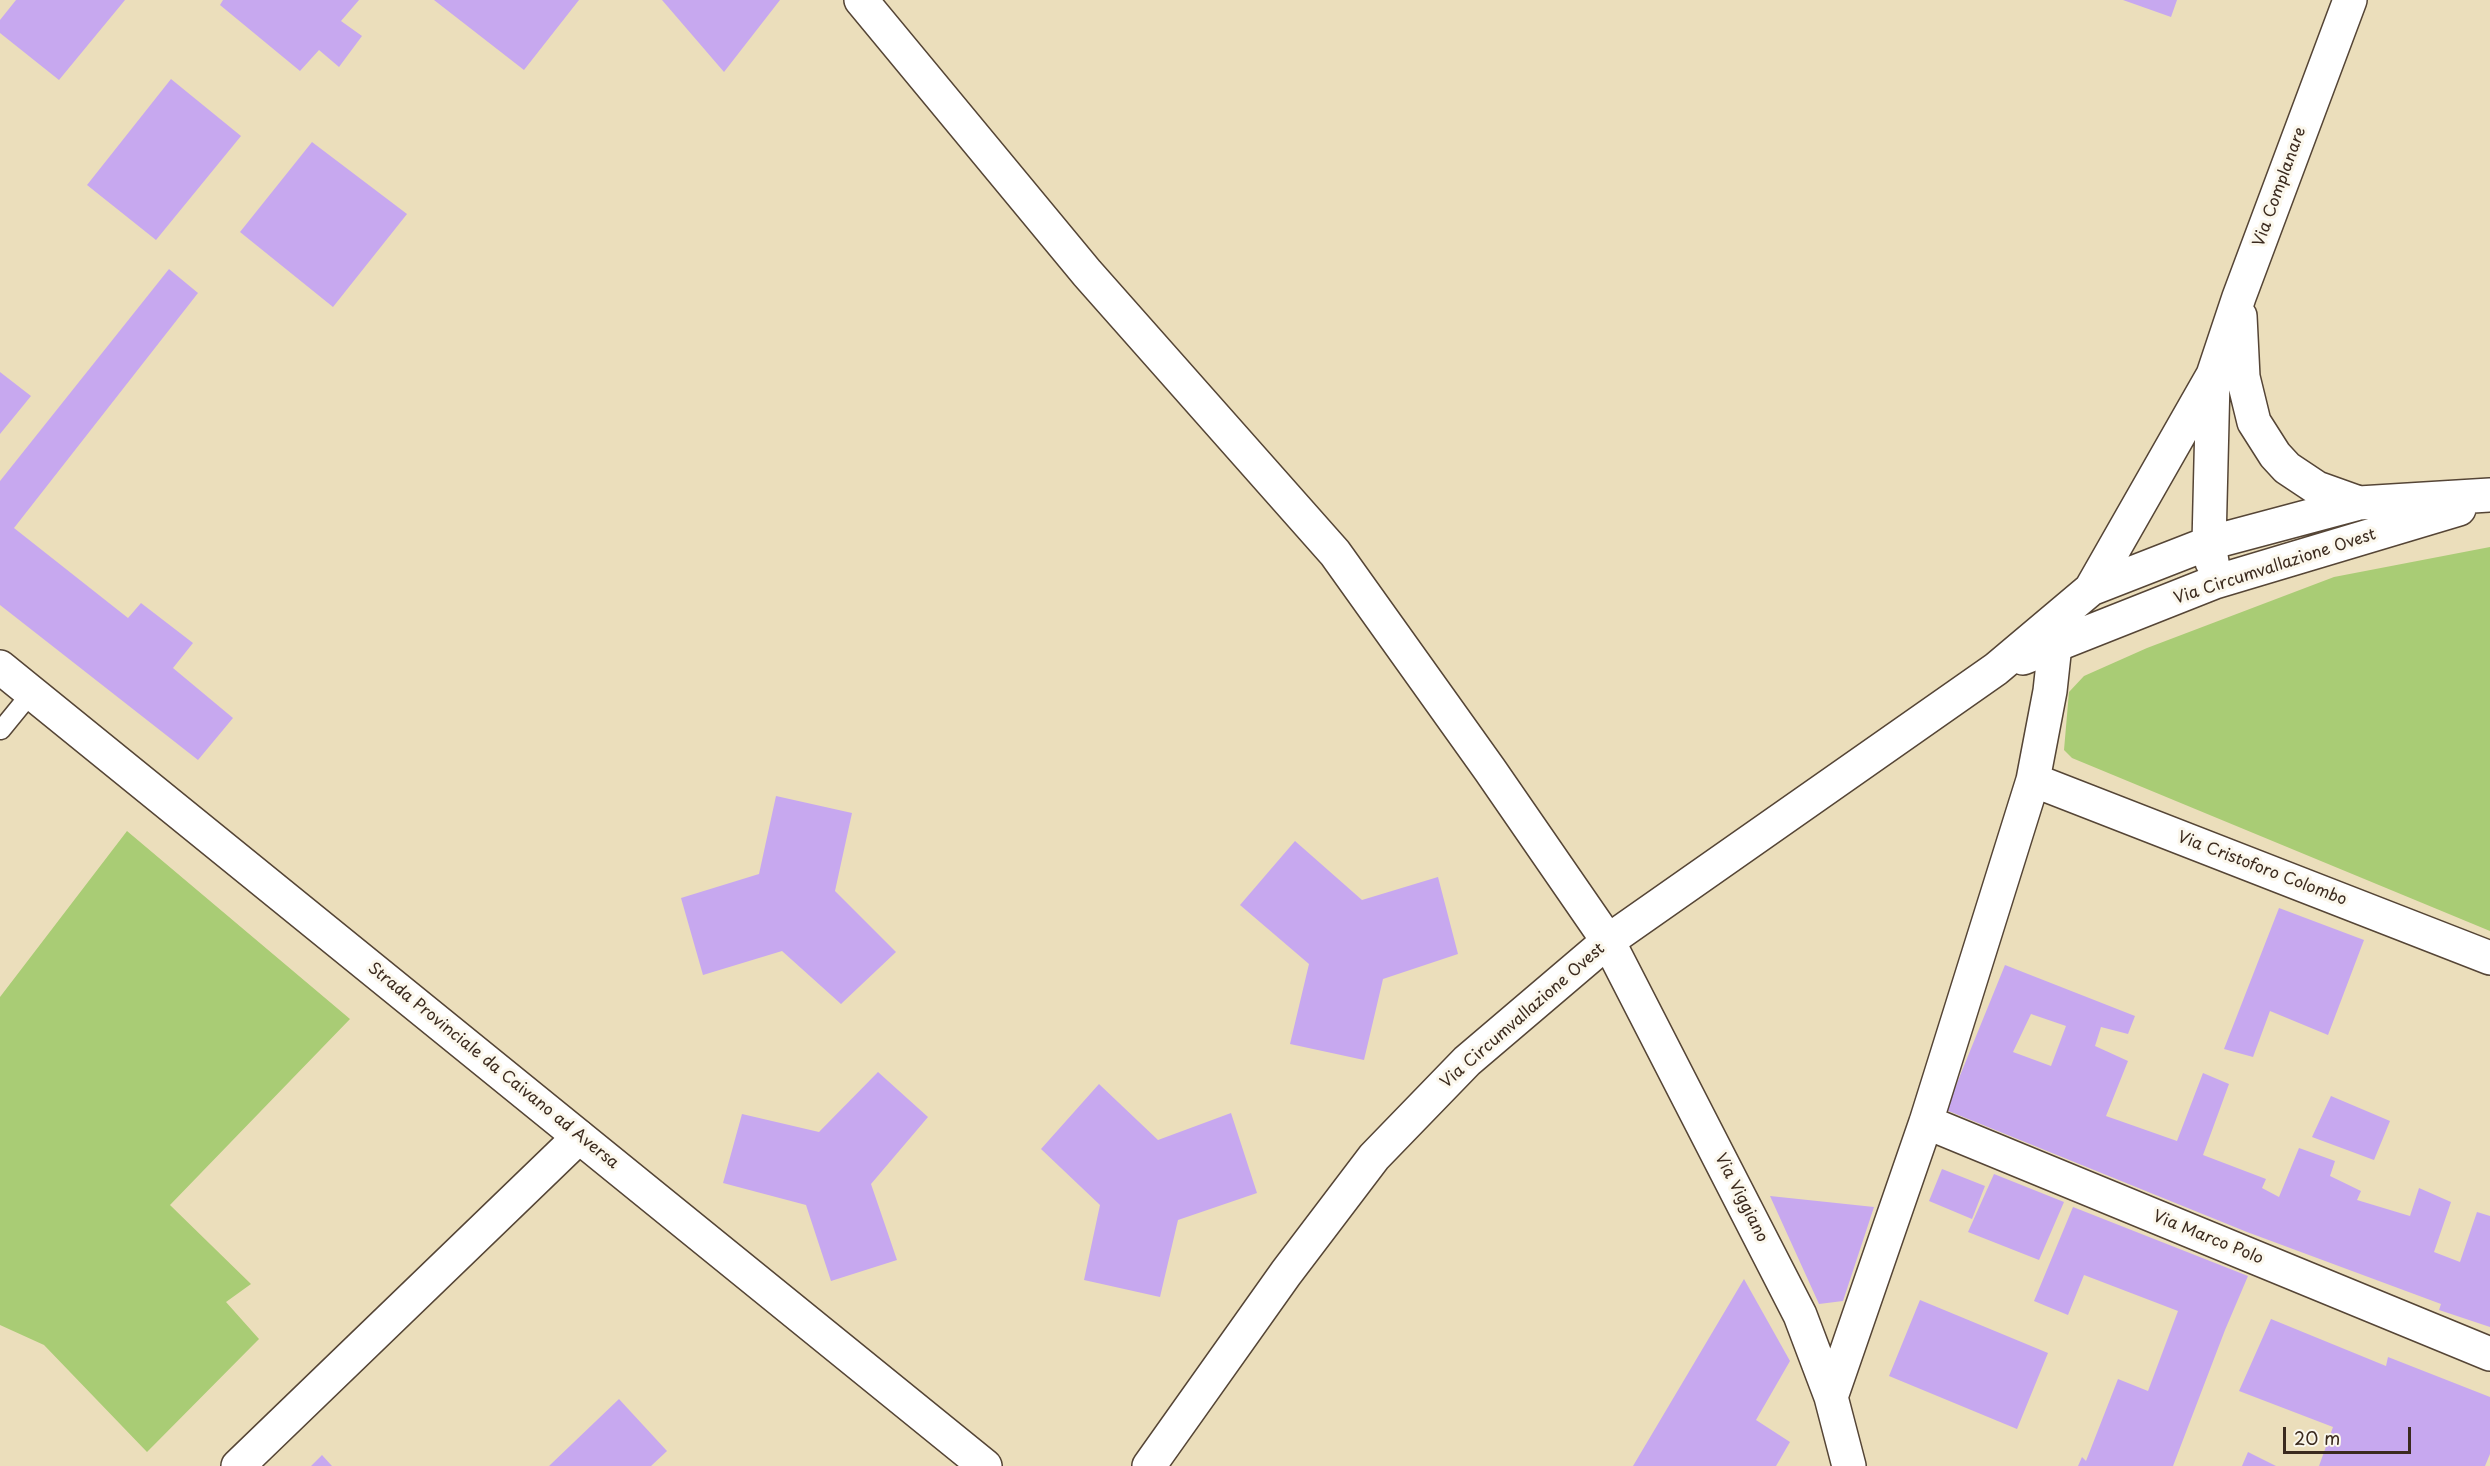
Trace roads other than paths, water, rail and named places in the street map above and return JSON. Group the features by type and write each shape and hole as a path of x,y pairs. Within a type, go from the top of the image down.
{"street":[{"name":"Via Viggiano","path":"861,0 1087,273 1335,553 1490,770 1608,941 1800,1315 1831,1397 1849,1466"},
{"name":"Via Complanare","path":"2213,375 2239,297 2350,0"},
{"path":"2239,297 2243,377 2254,422 2275,455 2287,468 2317,488 2359,503"},
{"path":"2213,375 2209,543 2215,582"},
{"path":"2091,590 2213,375"},
{"name":"Via Circumvallazione Ovest","path":"1996,669 2215,582 2490,497"},
{"name":"Via Circumvallazione Ovest","path":"1149,1466 1286,1273 1374,1158 1467,1061 1608,941 1996,669 2091,590 2209,543 2359,503 2490,497"},
{"path":"1831,1397 1926,1122 2033,780 2050,691 2055,645"},
{"name":"Strada Provinciale da Caivano ad Aversa","path":"0,667 985,1466"},
{"name":"Via Cristoforo Colombo","path":"2033,780 2490,958"},
{"name":"Via Marco Polo","path":"1926,1122 2490,1354"},
{"path":"238,1466 579,1137"}],"lane":[{"path":"1,730 32,692"}]}
